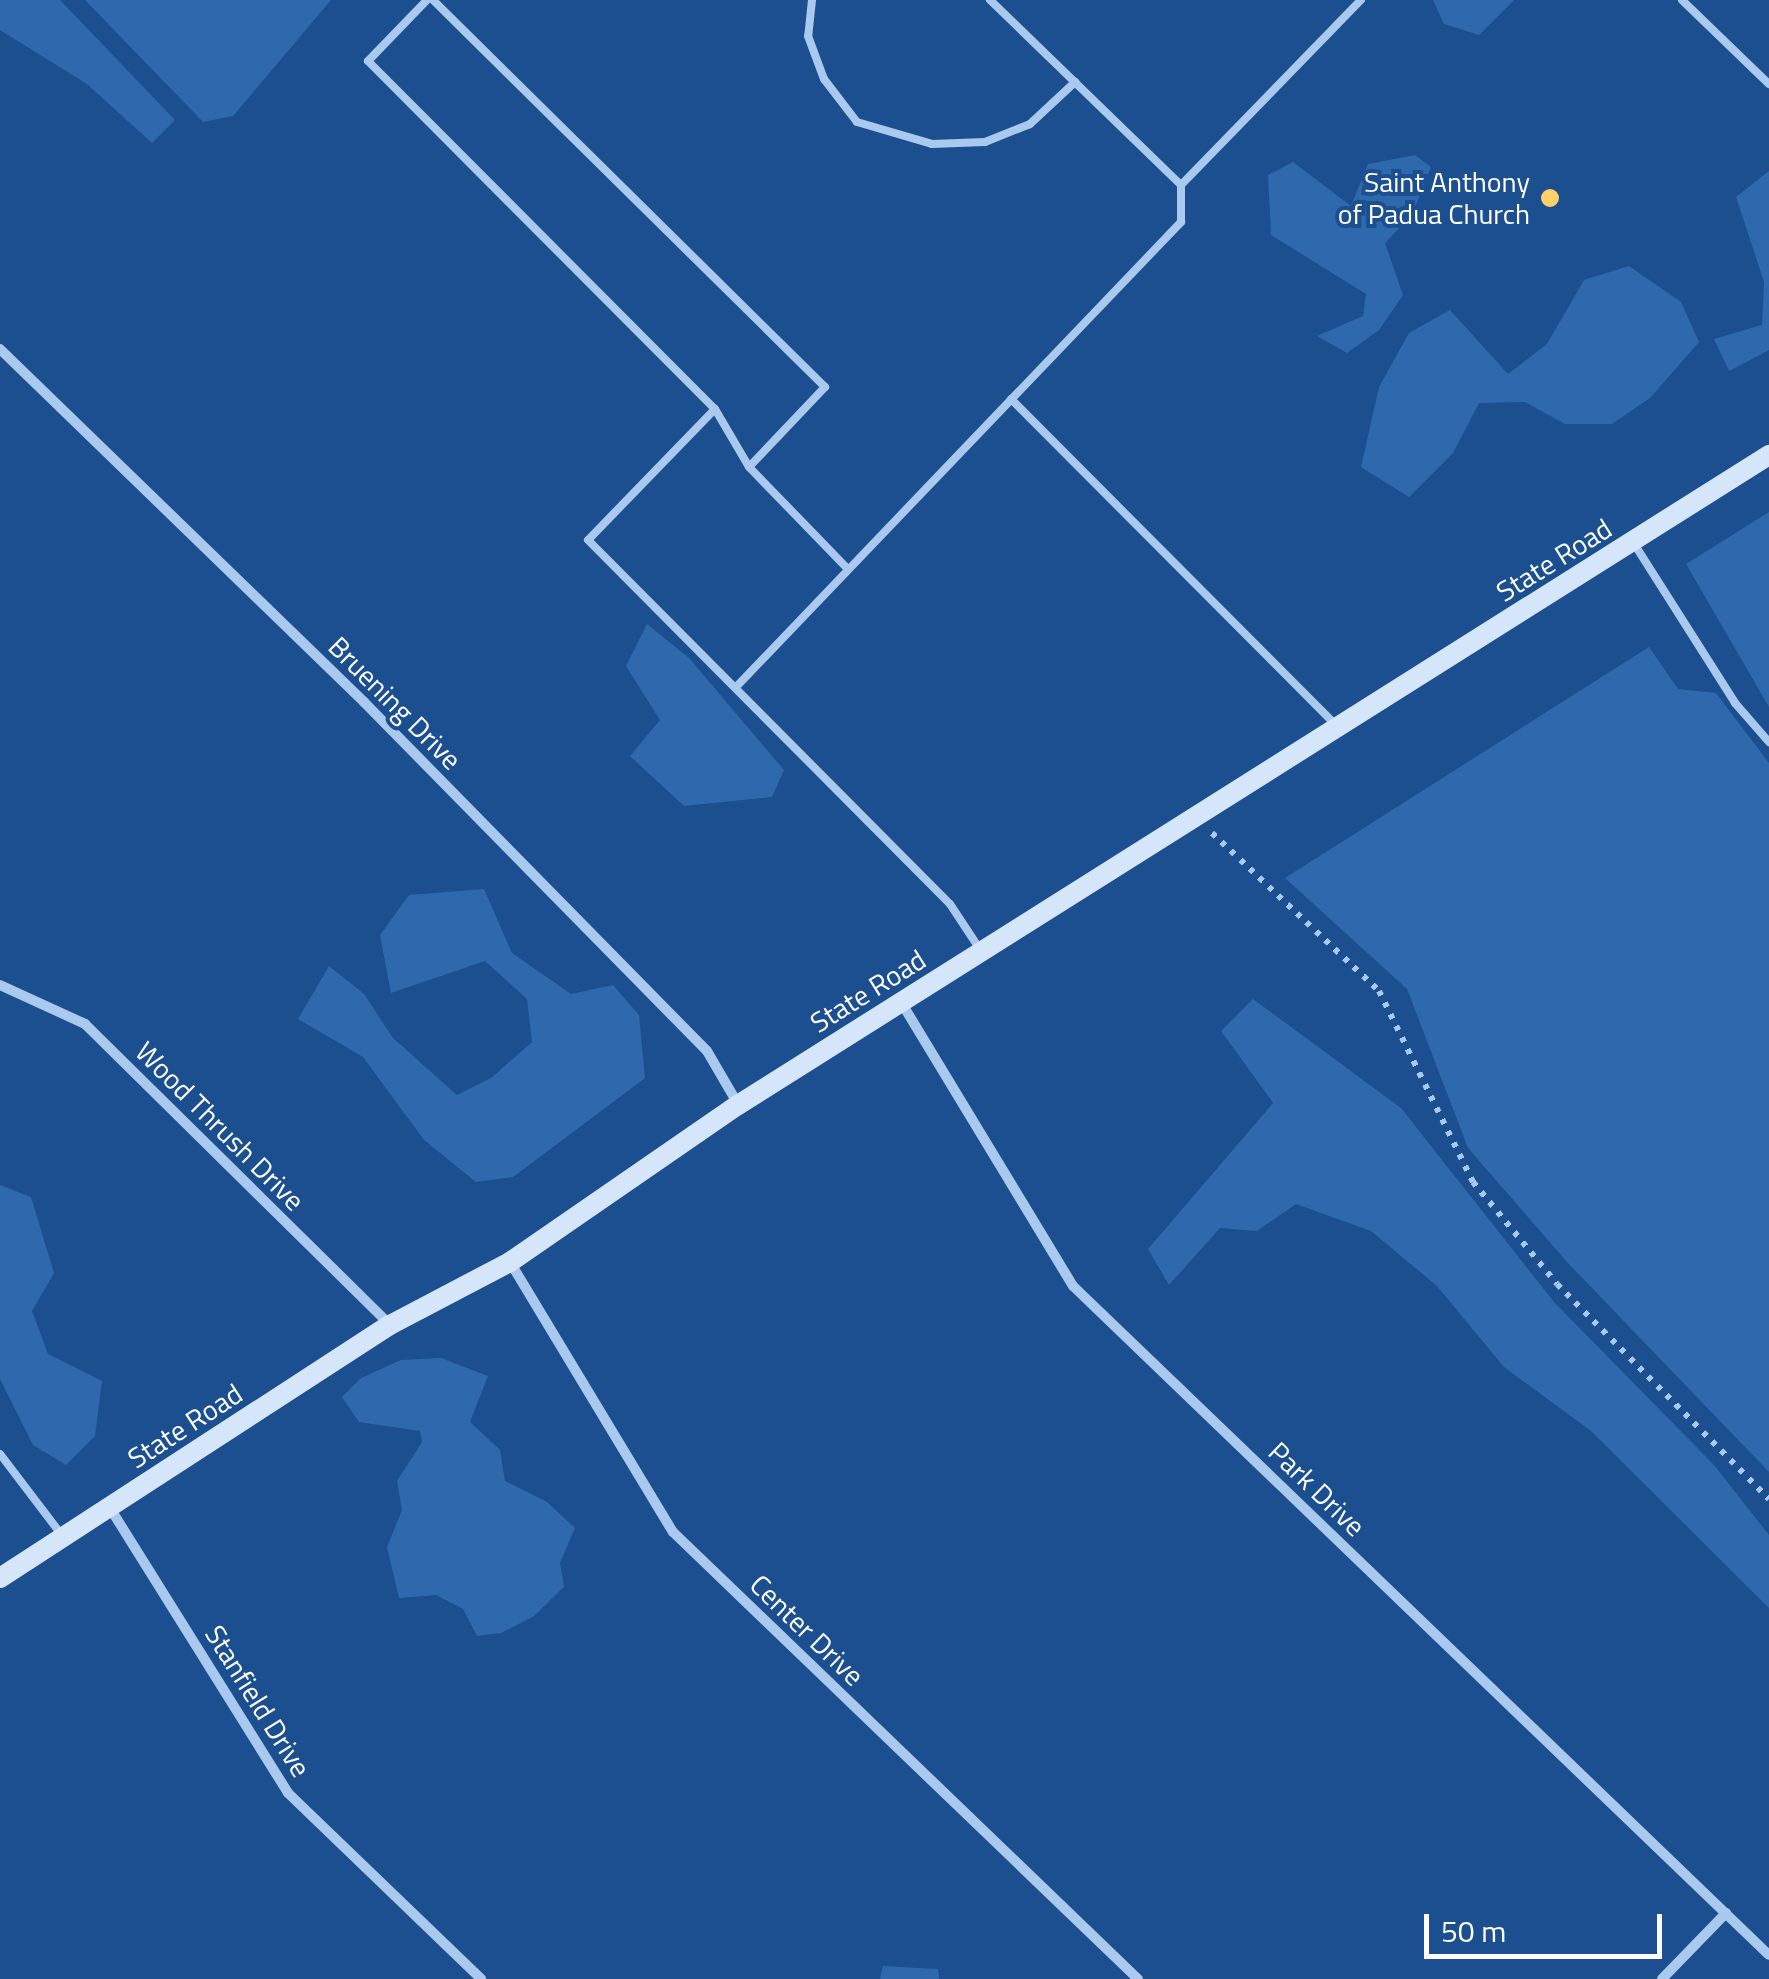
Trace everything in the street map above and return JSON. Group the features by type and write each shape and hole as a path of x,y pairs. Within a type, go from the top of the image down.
{"main road":[{"name":"State Road","path":"0,1578 390,1326 510,1262 738,1105 1769,455"}],"street":[{"name":"Bruening Drive","path":"0,349 364,702 708,1051 738,1105"},
{"name":"Wood Thrush Drive","path":"0,985 85,1024 390,1326"},
{"name":"Park Drive","path":"901,1002 1072,1286 1769,1955"},
{"name":"Center Drive","path":"510,1262 672,1532 1138,1979"},
{"name":"Stanfield Drive","path":"110,1508 288,1793 481,1979"},
{"path":"1662,1979 1726,1913"}],"lane":[{"path":"748,468 826,386 430,0 368,61 716,409 748,468 848,568"},
{"path":"812,0 808,36 824,78 857,122 932,144 985,142 1030,124 1074,82"},
{"path":"990,0 1182,185"},
{"path":"738,685 1181,222 1182,185 1361,0"},
{"path":"1682,0 1769,84"},
{"path":"1011,399 1340,728"},
{"path":"716,409 588,540 738,685 950,904 982,952"},
{"path":"1633,542 1735,703 1769,742"},
{"path":"0,1454 63,1538"}],"path":[{"path":"1197,818 1379,991 1473,1182 1557,1284 1769,1499"}],"shaded area":[{"path":"0,0 60,0 175,120 152,143 87,84 0,30"},
{"path":"85,0 331,0 233,116 203,122"},
{"path":"1433,0 1514,0 1479,35 1444,24"},
{"path":"1415,155 1431,167 1412,215 1385,243 1403,295 1379,330 1347,353 1317,336 1363,316 1366,294 1271,235 1268,175 1293,162 1351,206 1368,164"},
{"path":"1769,171 1769,350 1729,371 1714,339 1762,325 1764,282 1736,197"},
{"path":"1629,266 1681,302 1699,342 1650,398 1612,424 1565,424 1525,402 1479,403 1453,453 1409,497 1361,467 1379,387 1409,333 1450,310 1508,374 1547,344 1584,280"},
{"path":"1769,512 1769,707 1686,564"},
{"path":"647,624 689,658 784,770 772,797 684,806 630,756 660,720 626,666"},
{"path":"1649,647 1678,689 1716,693 1769,763 1769,1472 1567,1262 1468,1148 1407,989 1285,878"},
{"path":"484,889 512,953 571,994 613,985 639,1015 645,1078 513,1177 476,1182 424,1140 363,1057 298,1019 329,966 364,994 393,1038 457,1095 491,1078 532,1042 527,999 485,961 391,993 380,935 409,895"},
{"path":"1253,999 1401,1108 1554,1302 1714,1465 1769,1535 1769,1608 1591,1431 1504,1367 1437,1286 1371,1231 1296,1204 1257,1231 1220,1228 1169,1285 1148,1249 1273,1103 1221,1031"},
{"path":"0,1185 31,1197 54,1273 32,1311 48,1354 102,1381 95,1436 66,1465 33,1445 0,1379"},
{"path":"441,1358 488,1376 470,1422 500,1450 505,1481 547,1502 575,1528 560,1563 564,1587 534,1616 501,1633 477,1636 463,1609 436,1595 399,1598 387,1547 402,1510 397,1481 422,1442 420,1431 359,1422 342,1397 361,1378 401,1360"},
{"path":"883,1966 938,1969 939,1979 880,1979"}],"place":[{"name":"Saint Anthony of Padua Church","path":"1550,198"}]}
